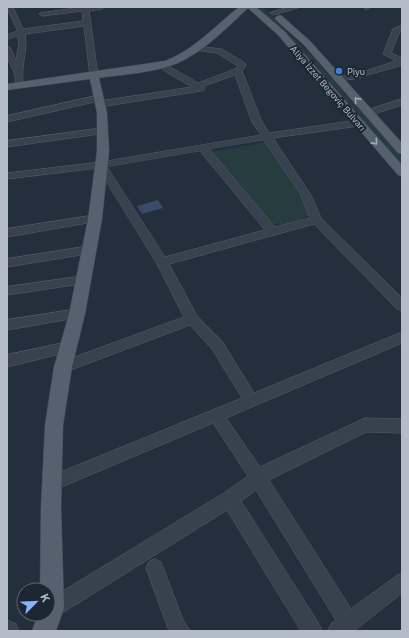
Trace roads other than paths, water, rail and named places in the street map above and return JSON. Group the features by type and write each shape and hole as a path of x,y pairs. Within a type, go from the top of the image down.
{"main road":[{"path":"7,82 19,76 93,74 145,64 175,55 196,40 230,7"},
{"path":"7,87 162,64 182,57 196,48 229,18 244,7"},
{"name":"Aliya İzzet Begoviç Bulvarı","path":"251,7 268,13 307,43 402,150"},
{"path":"229,18 248,14 268,13"},
{"name":"Aliya İzzet Begoviç Bulvarı","path":"268,13 281,33 402,172"},
{"path":"52,582 52,483 54,425 63,367 77,314 95,220 101,165 103,132 100,101 93,74"}],"street":[{"path":"10,7 21,32 22,43 19,76"},
{"path":"42,14 102,7"},
{"path":"268,13 298,7"},
{"path":"85,8 93,74"},
{"path":"7,36 21,32 87,23"},
{"path":"402,28 397,29 387,54 402,62"},
{"path":"196,48 219,51 242,65 238,71 197,86"},
{"path":"7,49 19,76"},
{"path":"338,79 354,77 402,62"},
{"path":"7,119 100,101 201,88 169,70 162,64"},
{"path":"238,71 257,122 306,195 316,220 400,301"},
{"path":"368,113 402,102"},
{"path":"7,176 101,165 358,123"},
{"path":"7,144 103,132"},
{"path":"203,148 273,232"},
{"path":"101,165 162,262 192,319 217,345 252,401"},
{"path":"7,233 95,220"},
{"path":"162,262 316,220"},
{"path":"7,263 89,250"},
{"path":"7,291 83,280"},
{"path":"7,325 77,314"},
{"path":"63,367 192,319"},
{"path":"52,483 252,401 402,337"},
{"path":"7,361 67,348"},
{"path":"216,415 258,478 343,627 402,582"},
{"path":"56,606 230,499 267,472 365,426 402,426"},
{"path":"230,499 312,631"},
{"path":"155,568 176,626 180,631"}],"water":[{"path":"158,200 163,208 142,214 137,206"}],"place":[{"name":"Piyu","path":"339,71"}]}
